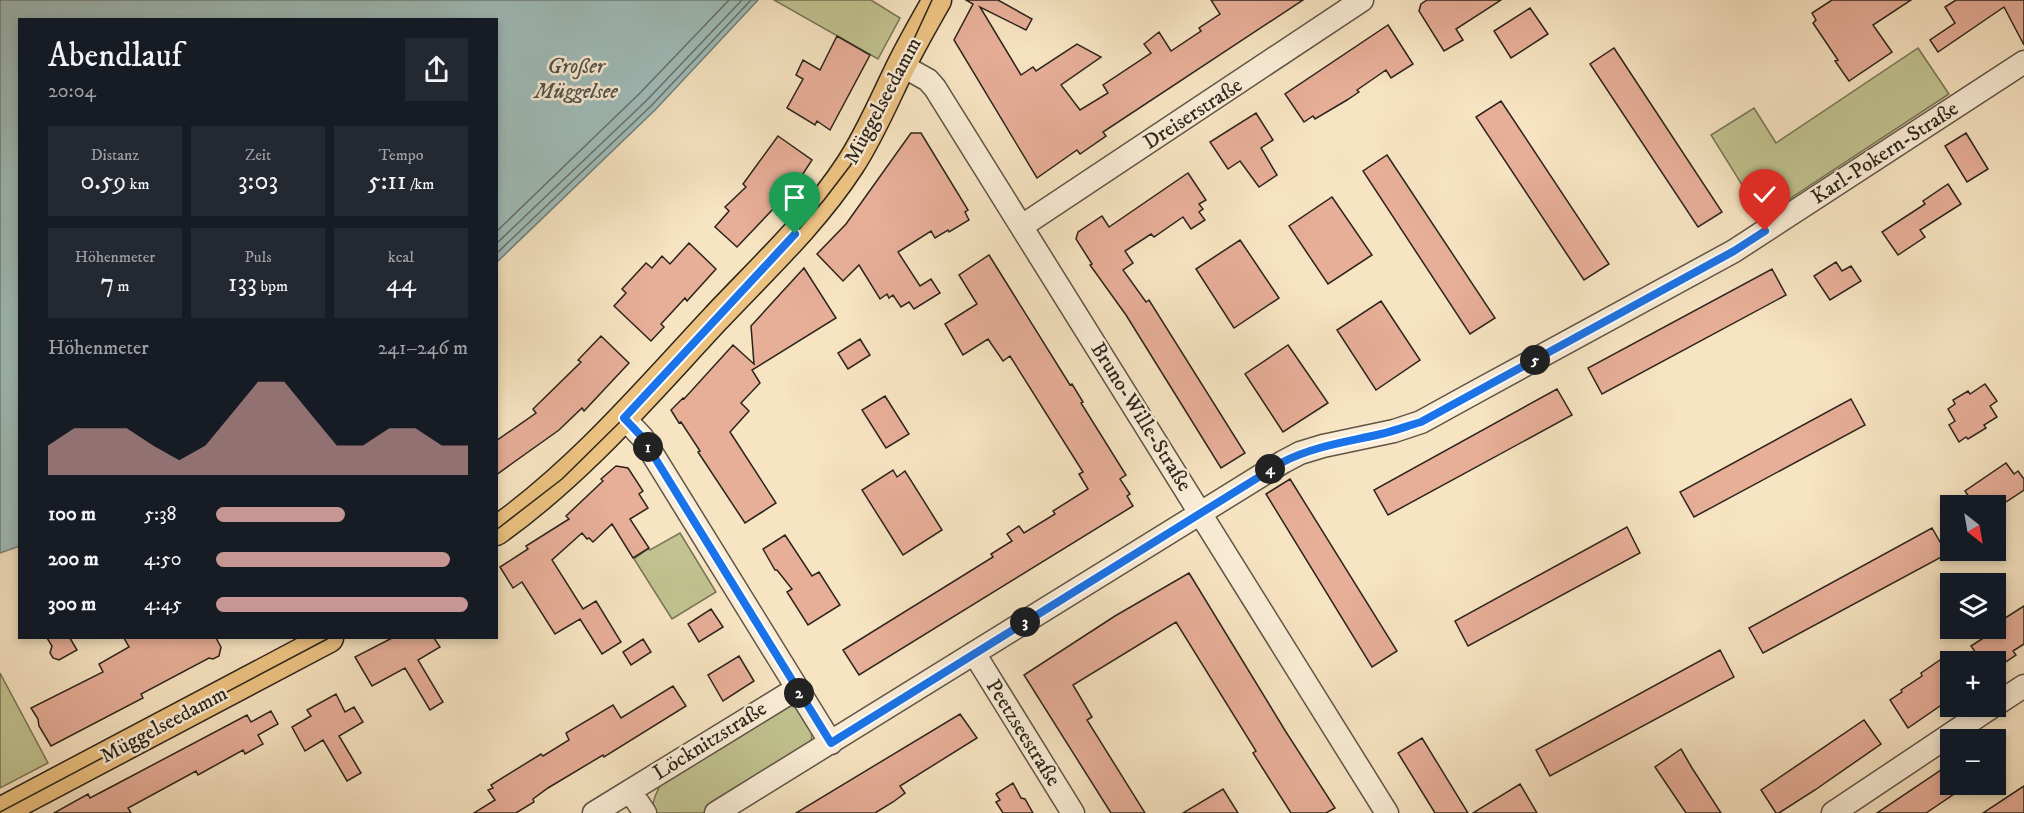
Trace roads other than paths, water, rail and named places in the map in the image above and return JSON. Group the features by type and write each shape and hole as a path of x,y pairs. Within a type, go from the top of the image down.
{"main road":[{"name":"Müggelseedamm","path":"498,529 562,479 624,418 795,234 850,166 876,121 901,65 937,0"},
{"name":"Müggelseedamm","path":"0,813 327,639"}],"street":[{"name":"Dreiserstraße","path":"1022,226 1362,0"},
{"name":"Karl-Pokern-Straße","path":"1201,512 1300,453 1387,433 1421,422 1702,269 1734,251 2024,62"},
{"name":"Bruno-Wille-Straße","path":"901,65 928,80 935,88 1387,813"},
{"path":"624,418 642,437 831,743"},
{"path":"716,813 1201,512"},
{"name":"Peetzseestraße","path":"974,653 1072,813"},
{"path":"2006,698 2024,686"},
{"name":"Löcknitzstraße","path":"594,813 796,689"},
{"path":"1833,813 1977,717"},
{"path":"630,790 645,813"}],"water":[{"name":"Großer Müggelsee","path":"0,0 758,0 656,109 498,261 498,18 18,18 18,547 0,553"}],"tram line":[{"path":"498,528 562,479 624,418 824,200 850,166 876,121 932,0"},
{"path":"0,812 327,639"}]}
